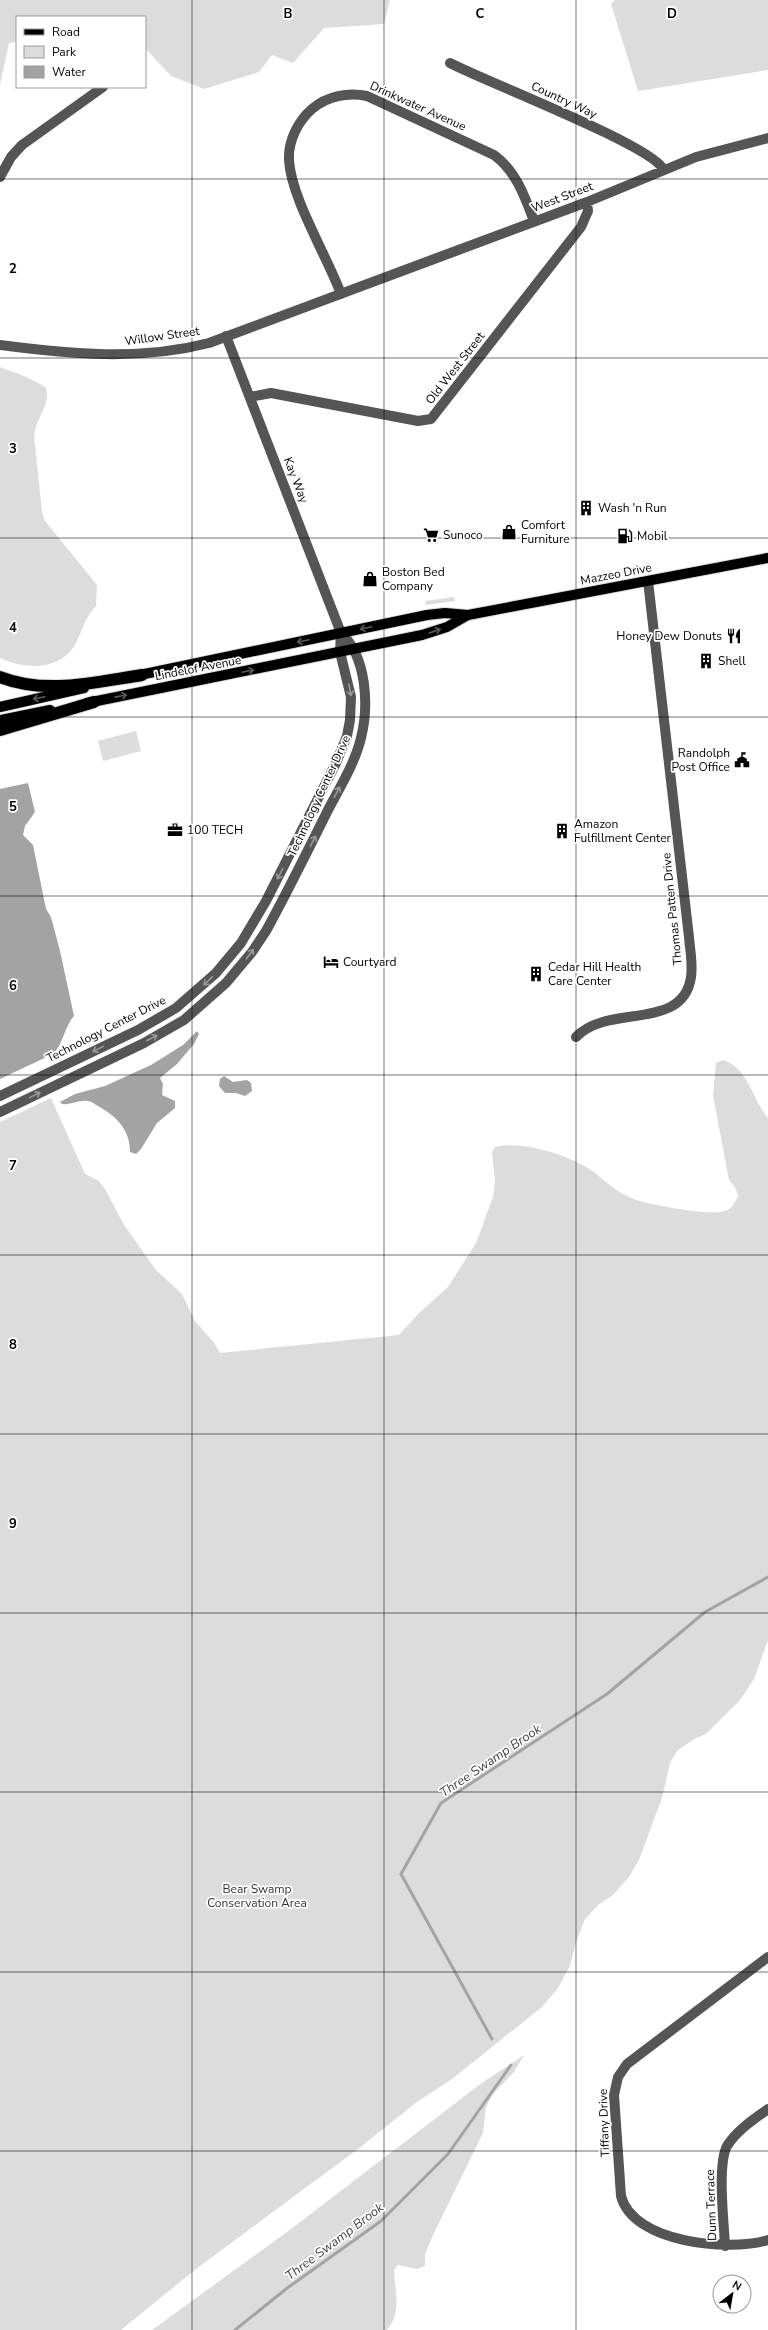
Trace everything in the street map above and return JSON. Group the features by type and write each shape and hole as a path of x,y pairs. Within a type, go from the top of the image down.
{"highway":[{"path":"0,677 29,685 62,687 142,675"},
{"path":"0,730 94,702"}],"main road":[{"name":"Mazzeo Drive","path":"390,622 436,614 468,615 768,558"},
{"name":"Mazzeo Drive","path":"400,640 439,630 468,615"},
{"name":"Lindelof Avenue","path":"0,707 390,622"},
{"name":"Lindelof Avenue","path":"0,720 400,640"}],"street":[{"name":"Country Way","path":"450,63 628,144 656,160 663,169"},
{"path":"0,177 11,157 22,145 103,88"},
{"name":"Drinkwater Avenue","path":"341,294 299,198 289,160 292,140 299,123 318,104 330,98 355,94 367,96 494,155 508,168 515,178 534,221"},
{"name":"West Street","path":"365,285 587,202 663,169 715,150 768,138"},
{"name":"Old West Street","path":"250,398 271,393 418,421 431,419 581,227 588,211 587,202"},
{"name":"Willow Street","path":"0,345 69,354 123,355 193,347 365,285"},
{"name":"Kay Way","path":"226,336 341,633"},
{"name":"Thomas Patten Drive","path":"576,1037 585,1028 596,1023 666,1010 683,997 691,978 688,932 648,581"},
{"name":"Technology Center Drive","path":"0,1112 144,1043 184,1020 226,983 252,952 282,901 348,770 361,740 364,722 365,696 354,649 341,633"},
{"name":"Technology Center Drive","path":"0,1096 138,1030 176,1008 216,973 241,943 266,901 336,763 347,736 350,720 351,697 340,652 341,633"},
{"name":"Tiffany Drive","path":"768,1957 631,2060 620,2073 615,2089 619,2184 626,2207 644,2223 669,2235 701,2244 726,2246 768,2240"},
{"name":"Dunn Terrace","path":"726,2246 722,2169 724,2152 738,2133 768,2109"}],"green space":[{"path":"0,0 390,0 384,24 324,28 293,63 272,55 259,72 204,89 171,76 146,49 146,16 16,16 16,42 9,43 0,85"},
{"path":"615,0 768,0 768,70 638,91 611,4"},
{"path":"0,367 18,373 46,388 47,400 34,435 42,512 45,521 97,585 96,606 87,619 76,643 61,659 42,666 20,665 0,658"},
{"path":"454,597 455,601 426,605 425,601"},
{"path":"136,731 141,751 103,761 98,741"},
{"name":"Bear Swamp Conservation Area","path":"723,1060 732,1064 739,1070 768,1118 768,1640 754,1679 740,1700 706,1734 694,1739 677,1751 670,1763 662,1798 639,1860 629,1877 613,1895 598,1905 585,1919 576,1942 570,1966 558,1988 542,2007 452,2079 417,2102 358,2149 196,2269 121,2330 0,2330 0,1122 51,1098 85,1174 99,1181 105,1189 124,1225 156,1270 182,1294 195,1321 215,1344 220,1353 399,1335 419,1313 448,1287 476,1243 493,1197 495,1181 492,1152 495,1147 506,1145 519,1146 560,1155 585,1166 618,1191 634,1199 665,1207 694,1211 717,1212 730,1209 738,1196 735,1187 729,1180 713,1096 716,1063"},
{"path":"524,2055 514,2072 493,2094 486,2107 483,2133 433,2235 425,2254 425,2266 417,2269 398,2265 394,2270 396,2309 392,2323 387,2330 152,2330 291,2229 479,2085"}],"water":[{"path":"28,783 35,812 25,826 23,835 33,845 46,909 51,917 60,951 74,1016 68,1025 60,1045 53,1054 0,1079 0,789"},
{"path":"197,1031 199,1034 194,1044 177,1064 160,1078 163,1084 162,1095 175,1101 175,1108 157,1123 141,1149 136,1154 130,1152 128,1137 125,1130 111,1114 89,1101 65,1104 60,1102 75,1094 105,1086 151,1065 183,1045"},
{"path":"224,1076 233,1082 247,1080 251,1083 252,1091 245,1096 236,1093 225,1093 219,1086 220,1079"}],"waterway":[{"name":"Three Swamp Brook","path":"492,2039 401,1874 441,1803 607,1694 705,1612 768,1577"},
{"name":"Three Swamp Brook","path":"235,2330 286,2289 381,2221 448,2154 511,2065"}],"place":[{"name":"Wash 'n Run","path":"586,508"},
{"name":"Comfort Furniture","path":"509,532"},
{"name":"Sunoco","path":"431,535"},
{"name":"Mobil","path":"625,536"},
{"name":"Boston Bed Company","path":"370,579"},
{"name":"Honey Dew Donuts","path":"734,636"},
{"name":"Shell","path":"706,661"},
{"name":"Randolph Post Office","path":"742,760"},
{"name":"100 TECH","path":"175,830"},
{"name":"Amazon Fulfillment Center","path":"562,831"},
{"name":"Courtyard","path":"331,962"},
{"name":"Cedar Hill Health Care Center","path":"536,974"}]}
